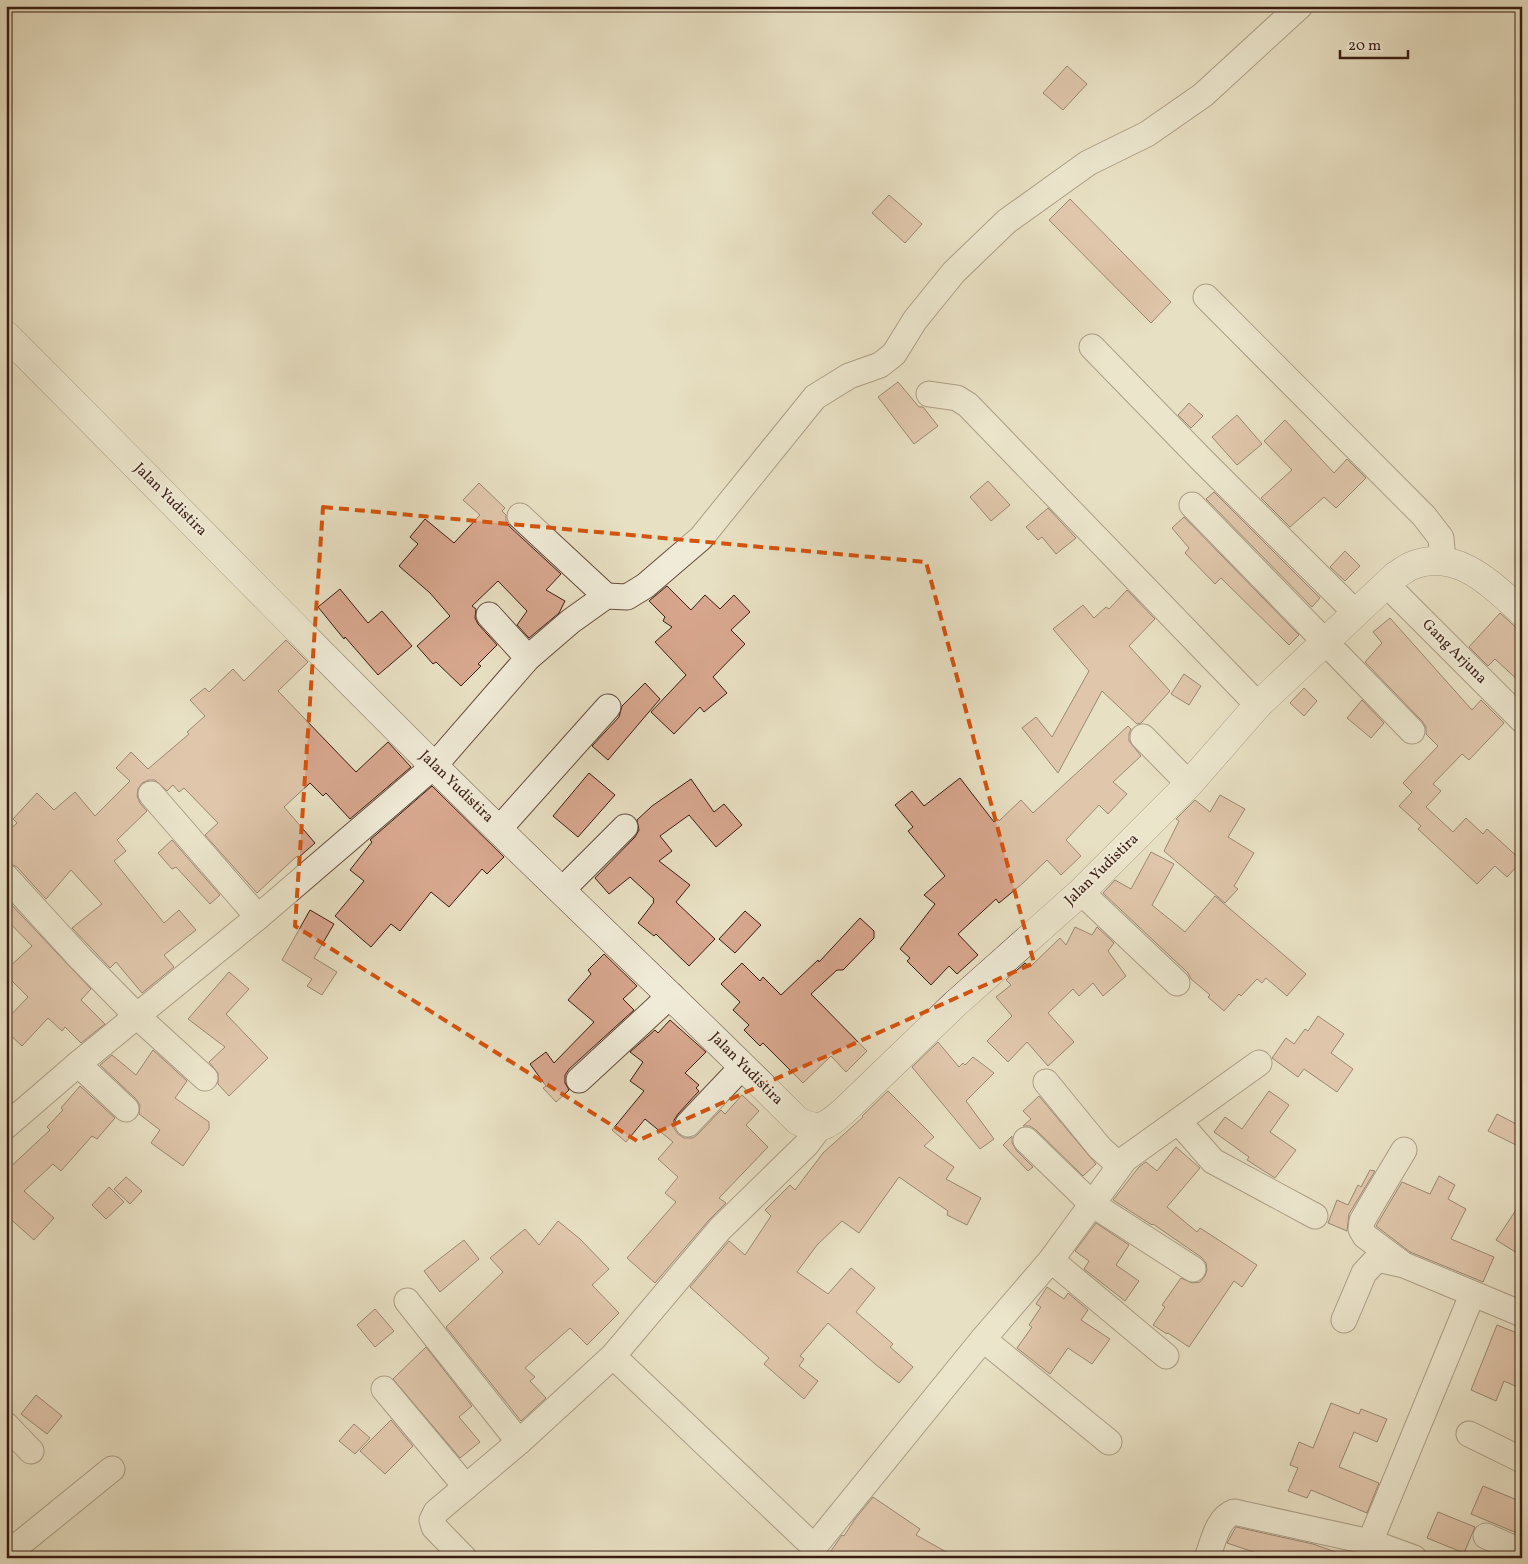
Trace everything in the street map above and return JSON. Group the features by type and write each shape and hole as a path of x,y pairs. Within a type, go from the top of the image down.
{"street":[{"path":"6,1126 78,1064 258,917 434,766 528,658 570,620 606,596 627,597 645,586 701,538 815,397 849,376 880,365 894,354 915,320 954,272 1007,221 1088,163 1147,134 1203,95 1300,6"},
{"path":"1206,297 1424,516 1441,538 1442,560"},
{"name":"Jalan Yudistira","path":"6,335 434,766 561,891 671,995 798,1121 819,1128 844,1111 948,1011 1081,892 1189,784 1258,705 1386,584 1410,566 1426,561 1442,560 1459,564 1476,573 1522,612"},
{"path":"1092,347 1203,461 1356,613"},
{"path":"929,394 957,398 968,405 1258,705"},
{"path":"1192,505 1412,731"},
{"path":"520,516 606,596"},
{"name":"Gang Arjuna","path":"1386,584 1522,720"},
{"path":"489,615 528,658"},
{"path":"499,829 608,707"},
{"path":"1143,737 1189,784"},
{"path":"151,794 258,917"},
{"path":"561,891 625,827"},
{"path":"6,877 81,959 137,1016 205,1078"},
{"path":"1081,892 1177,983"},
{"path":"579,1080 671,995"},
{"path":"612,1356 821,1552 983,1339 1051,1260 1125,1159 1259,1062"},
{"path":"78,1064 126,1109"},
{"path":"688,1124 743,1066"},
{"path":"1046,1082 1100,1148 1120,1166"},
{"path":"1178,1121 1213,1161 1315,1216"},
{"path":"464,1558 434,1526 432,1520 436,1512 519,1442 612,1356 720,1229 807,1144 819,1128"},
{"path":"1026,1140 1092,1204 1193,1269"},
{"path":"1404,1150 1362,1222 1361,1229 1365,1236 1404,1265 1472,1295 1522,1314"},
{"path":"1051,1260 1166,1356"},
{"path":"1344,1320 1364,1274 1377,1260 1404,1265"},
{"path":"1370,1542 1472,1295"},
{"path":"407,1301 519,1442"},
{"path":"983,1339 1109,1442"},
{"path":"384,1390 466,1488"},
{"path":"6,1424 31,1451"},
{"path":"1469,1434 1522,1460"},
{"path":"6,1555 112,1469"},
{"path":"1206,1558 1221,1522 1227,1514 1234,1512 1370,1542 1414,1558"},
{"path":"1486,1536 1522,1552"}],"highlighted area":[{"path":"323,507 926,562 1034,963 637,1141 295,926"}],"building":[{"path":"1067,66 1087,84 1063,110 1043,93"},
{"path":"889,195 922,224 905,243 872,213"},
{"path":"1070,199 1171,302 1151,323 1049,220"},
{"path":"898,382 919,407 923,407 938,426 914,444 878,397"},
{"path":"1189,403 1203,416 1191,428 1178,415"},
{"path":"1237,415 1262,444 1237,465 1212,437"},
{"path":"1285,420 1334,473 1347,459 1366,478 1336,508 1324,497 1290,527 1261,498 1292,470 1264,441"},
{"path":"988,481 1010,505 991,521 970,497"},
{"path":"479,483 505,508 502,511 506,515 506,521 510,527 561,574 546,590 565,601 559,613 529,638 517,625 527,611 498,581 472,606 476,609 475,618 478,624 497,645 478,664 481,666 461,686 436,662 433,664 417,646 450,616 430,593 399,566 418,544 410,537 425,519 454,543 480,515 463,500"},
{"path":"1214,492 1320,598 1312,607 1206,499"},
{"path":"1048,508 1076,538 1056,554 1042,537 1038,540 1026,527"},
{"path":"1184,517 1299,635 1289,645 1221,578 1215,584 1185,553 1189,548 1172,528"},
{"path":"1345,551 1360,566 1345,581 1330,567"},
{"path":"667,586 691,610 705,595 720,609 734,595 750,612 731,630 745,644 713,677 727,693 704,712 700,707 674,734 651,712 686,675 655,642 672,627 663,621 665,617 649,601"},
{"path":"340,589 368,623 382,611 412,646 378,675 345,637 344,639 318,607"},
{"path":"1127,590 1155,619 1129,646 1170,691 1141,723 1137,724 1102,691 1058,773 1022,728 1036,717 1052,737 1089,671 1053,629 1083,605 1094,618 1106,607 1109,609"},
{"path":"1500,613 1522,633 1522,684 1495,659 1488,666 1469,647"},
{"path":"1390,618 1472,710 1481,700 1504,723 1469,760 1462,754 1433,784 1441,791 1426,807 1453,832 1466,818 1483,834 1487,829 1522,861 1507,877 1495,866 1477,884 1418,829 1421,826 1399,806 1412,792 1403,783 1438,746 1426,734 1426,727 1422,721 1365,662 1382,643 1373,632"},
{"path":"286,640 308,662 278,691 356,772 388,742 411,767 350,819 326,793 323,796 310,783 284,807 315,843 298,858 297,856 257,893 205,835 218,823 184,788 179,792 173,785 167,791 155,780 142,783 138,789 137,796 147,811 117,840 126,851 114,861 164,923 179,910 196,930 164,955 174,967 142,993 116,962 110,968 72,928 102,904 71,870 46,899 17,867 6,863 6,833 17,823 13,819 37,793 54,810 75,792 95,816 130,781 116,768 131,752 148,769 189,734 187,732 205,716 190,700 205,688 209,692 233,669 244,681"},
{"path":"1184,674 1201,686 1189,705 1171,694"},
{"path":"645,683 660,699 608,760 592,746 619,717 622,706"},
{"path":"1304,688 1317,701 1304,716 1290,703"},
{"path":"1362,700 1384,723 1371,738 1347,718"},
{"path":"1128,726 1131,729 1129,741 1141,756 1113,782 1127,794 1108,814 1099,805 1066,840 1081,856 1061,875 1047,860 999,903 996,899 958,934 978,955 957,974 949,966 931,985 907,961 910,958 900,949 935,904 924,895 945,876 908,831 913,827 895,805 912,791 924,806 960,778 994,822 998,819 999,821 1021,800 1033,813"},
{"path":"589,773 615,795 578,837 553,816"},
{"path":"691,779 714,812 724,804 742,825 716,847 689,815 660,836 672,851 659,861 690,885 676,902 715,939 689,966 656,934 654,936 638,923 654,902 654,899 630,877 609,894 595,878 635,837 639,830 637,820 652,806"},
{"path":"432,786 504,857 487,874 482,869 449,907 431,892 400,931 391,924 371,947 335,916 364,881 350,870 372,842 370,840"},
{"path":"1220,795 1245,809 1228,837 1254,853 1234,886 1238,889 1225,903 1164,851 1179,821 1176,819 1195,800 1210,812"},
{"path":"172,840 220,895 210,904 176,867 172,869 158,853"},
{"path":"1151,852 1174,864 1152,905 1185,932 1215,896 1306,974 1287,996 1266,978 1262,983 1257,979 1241,996 1239,994 1224,1011 1208,997 1210,995 1191,979 1188,973 1103,893 1115,880 1131,889"},
{"path":"6,899 91,989 81,1000 105,1024 81,1043 65,1027 62,1031 48,1018 22,1046 6,1031 6,1020 28,997 6,975 6,970 32,946 6,919"},
{"path":"310,910 334,924 314,958 337,972 322,995 307,986 312,979 282,960"},
{"path":"745,911 761,925 735,953 719,939"},
{"path":"860,918 874,931 874,938 843,970 837,970 811,994 867,1051 846,1072 831,1056 803,1083 763,1043 760,1046 744,1030 749,1025 733,1010 740,1002 721,984 742,963 760,981 763,977 781,995 818,960 819,962"},
{"path":"1075,927 1092,935 1097,927 1114,943 1108,951 1126,976 1103,996 1093,983 1079,996 1073,989 1048,1013 1074,1042 1048,1066 1027,1042 1008,1062 987,1041 1012,1016 996,997 1011,985 1006,980 1025,963 1030,967 1060,938 1066,945"},
{"path":"604,954 637,986 623,999 634,1010 569,1069 565,1075 565,1083 569,1090 556,1102 543,1088 546,1086 530,1064 546,1052 554,1063 594,1022 568,1000 591,974 588,970"},
{"path":"229,972 249,989 226,1014 268,1058 229,1096 218,1084 218,1073 209,1062 225,1047 188,1019"},
{"path":"1318,1016 1344,1034 1331,1053 1353,1069 1337,1092 1304,1069 1298,1077 1272,1058 1286,1038 1294,1044 1305,1029 1308,1031"},
{"path":"670,1020 706,1052 685,1073 699,1085 696,1088 699,1091 674,1120 674,1128 678,1134 684,1138 693,1138 721,1110 725,1114 742,1095 759,1111 746,1125 768,1147 719,1198 726,1203 655,1283 627,1258 676,1202 665,1193 678,1177 658,1159 673,1142 645,1119 626,1142 612,1130 644,1091 630,1081 643,1062 630,1052 655,1030 658,1033"},
{"path":"938,1042 959,1067 963,1063 965,1065 973,1057 994,1073 966,1101 994,1139 980,1149 912,1067"},
{"path":"153,1050 187,1081 175,1098 209,1122 209,1129 183,1166 151,1143 160,1130 139,1114 140,1105 136,1099 100,1065 112,1055 136,1075"},
{"path":"80,1086 115,1118 97,1139 92,1136 61,1171 53,1164 24,1191 54,1218 34,1240 6,1215 6,1171 50,1130 47,1127 63,1110 61,1108"},
{"path":"888,1091 934,1137 924,1146 954,1167 946,1179 981,1198 967,1225 947,1215 948,1211 899,1177 859,1233 842,1221 817,1245 797,1272 828,1294 851,1268 875,1288 856,1312 893,1344 890,1347 913,1367 899,1383 828,1323 800,1356 804,1359 799,1366 818,1381 804,1399 764,1364 769,1358 690,1287 729,1241 745,1255 771,1216 765,1210 790,1185 795,1190 823,1153 863,1117"},
{"path":"1269,1091 1289,1105 1270,1132 1296,1150 1275,1178 1247,1160 1249,1157 1214,1132 1225,1117 1242,1129"},
{"path":"1039,1096 1096,1164 1083,1176 1036,1130 1030,1126 1023,1126 1031,1119 1023,1111"},
{"path":"1497,1114 1522,1127 1522,1148 1488,1131"},
{"path":"1012,1136 1012,1143 1016,1150 1033,1167 1028,1171 1003,1145"},
{"path":"1176,1147 1200,1168 1167,1207 1197,1232 1200,1228 1257,1265 1242,1287 1234,1281 1189,1347 1153,1325 1165,1307 1162,1305 1181,1278 1192,1283 1200,1282 1207,1270 1206,1263 1201,1257 1153,1224 1113,1200 1139,1167 1146,1162 1157,1171"},
{"path":"1370,1170 1375,1171 1349,1214 1347,1231 1328,1223 1337,1200 1348,1205 1358,1185 1361,1187"},
{"path":"1439,1176 1455,1185 1448,1199 1466,1209 1451,1239 1494,1257 1483,1282 1410,1252 1376,1226 1402,1182 1430,1194"},
{"path":"126,1177 142,1191 130,1204 114,1189"},
{"path":"109,1187 124,1202 106,1219 92,1205"},
{"path":"1522,1201 1522,1256 1496,1240"},
{"path":"558,1221 580,1239 609,1269 592,1285 619,1313 587,1345 570,1328 525,1368 535,1377 530,1381 546,1398 521,1421 446,1327 503,1272 490,1258 525,1229 539,1245"},
{"path":"1096,1223 1129,1245 1116,1265 1139,1281 1125,1301 1084,1269 1089,1261 1075,1251"},
{"path":"464,1240 479,1259 440,1292 424,1271"},
{"path":"1047,1287 1064,1299 1068,1293 1088,1310 1081,1320 1110,1339 1092,1364 1068,1348 1050,1374 1017,1348 1032,1327 1029,1325 1041,1307 1036,1304"},
{"path":"375,1309 394,1331 375,1347 357,1325"},
{"path":"1497,1325 1522,1335 1522,1389 1504,1381 1496,1401 1471,1390"},
{"path":"426,1347 472,1406 459,1417 480,1442 460,1458 393,1379"},
{"path":"36,1395 62,1416 47,1434 21,1414"},
{"path":"1331,1403 1359,1414 1361,1409 1387,1419 1377,1442 1354,1432 1339,1467 1379,1483 1367,1513 1311,1490 1307,1498 1288,1491 1298,1468 1290,1465 1299,1442 1313,1448"},
{"path":"391,1420 413,1446 385,1474 360,1451"},
{"path":"354,1424 370,1438 355,1454 339,1441"},
{"path":"1483,1486 1522,1502 1522,1535 1471,1514"},
{"path":"873,1497 920,1529 916,1535 957,1558 841,1558 831,1551"},
{"path":"1438,1512 1475,1527 1464,1553 1427,1538"},
{"path":"1236,1527 1313,1544 1344,1555 1343,1558 1271,1558 1227,1543"}]}
